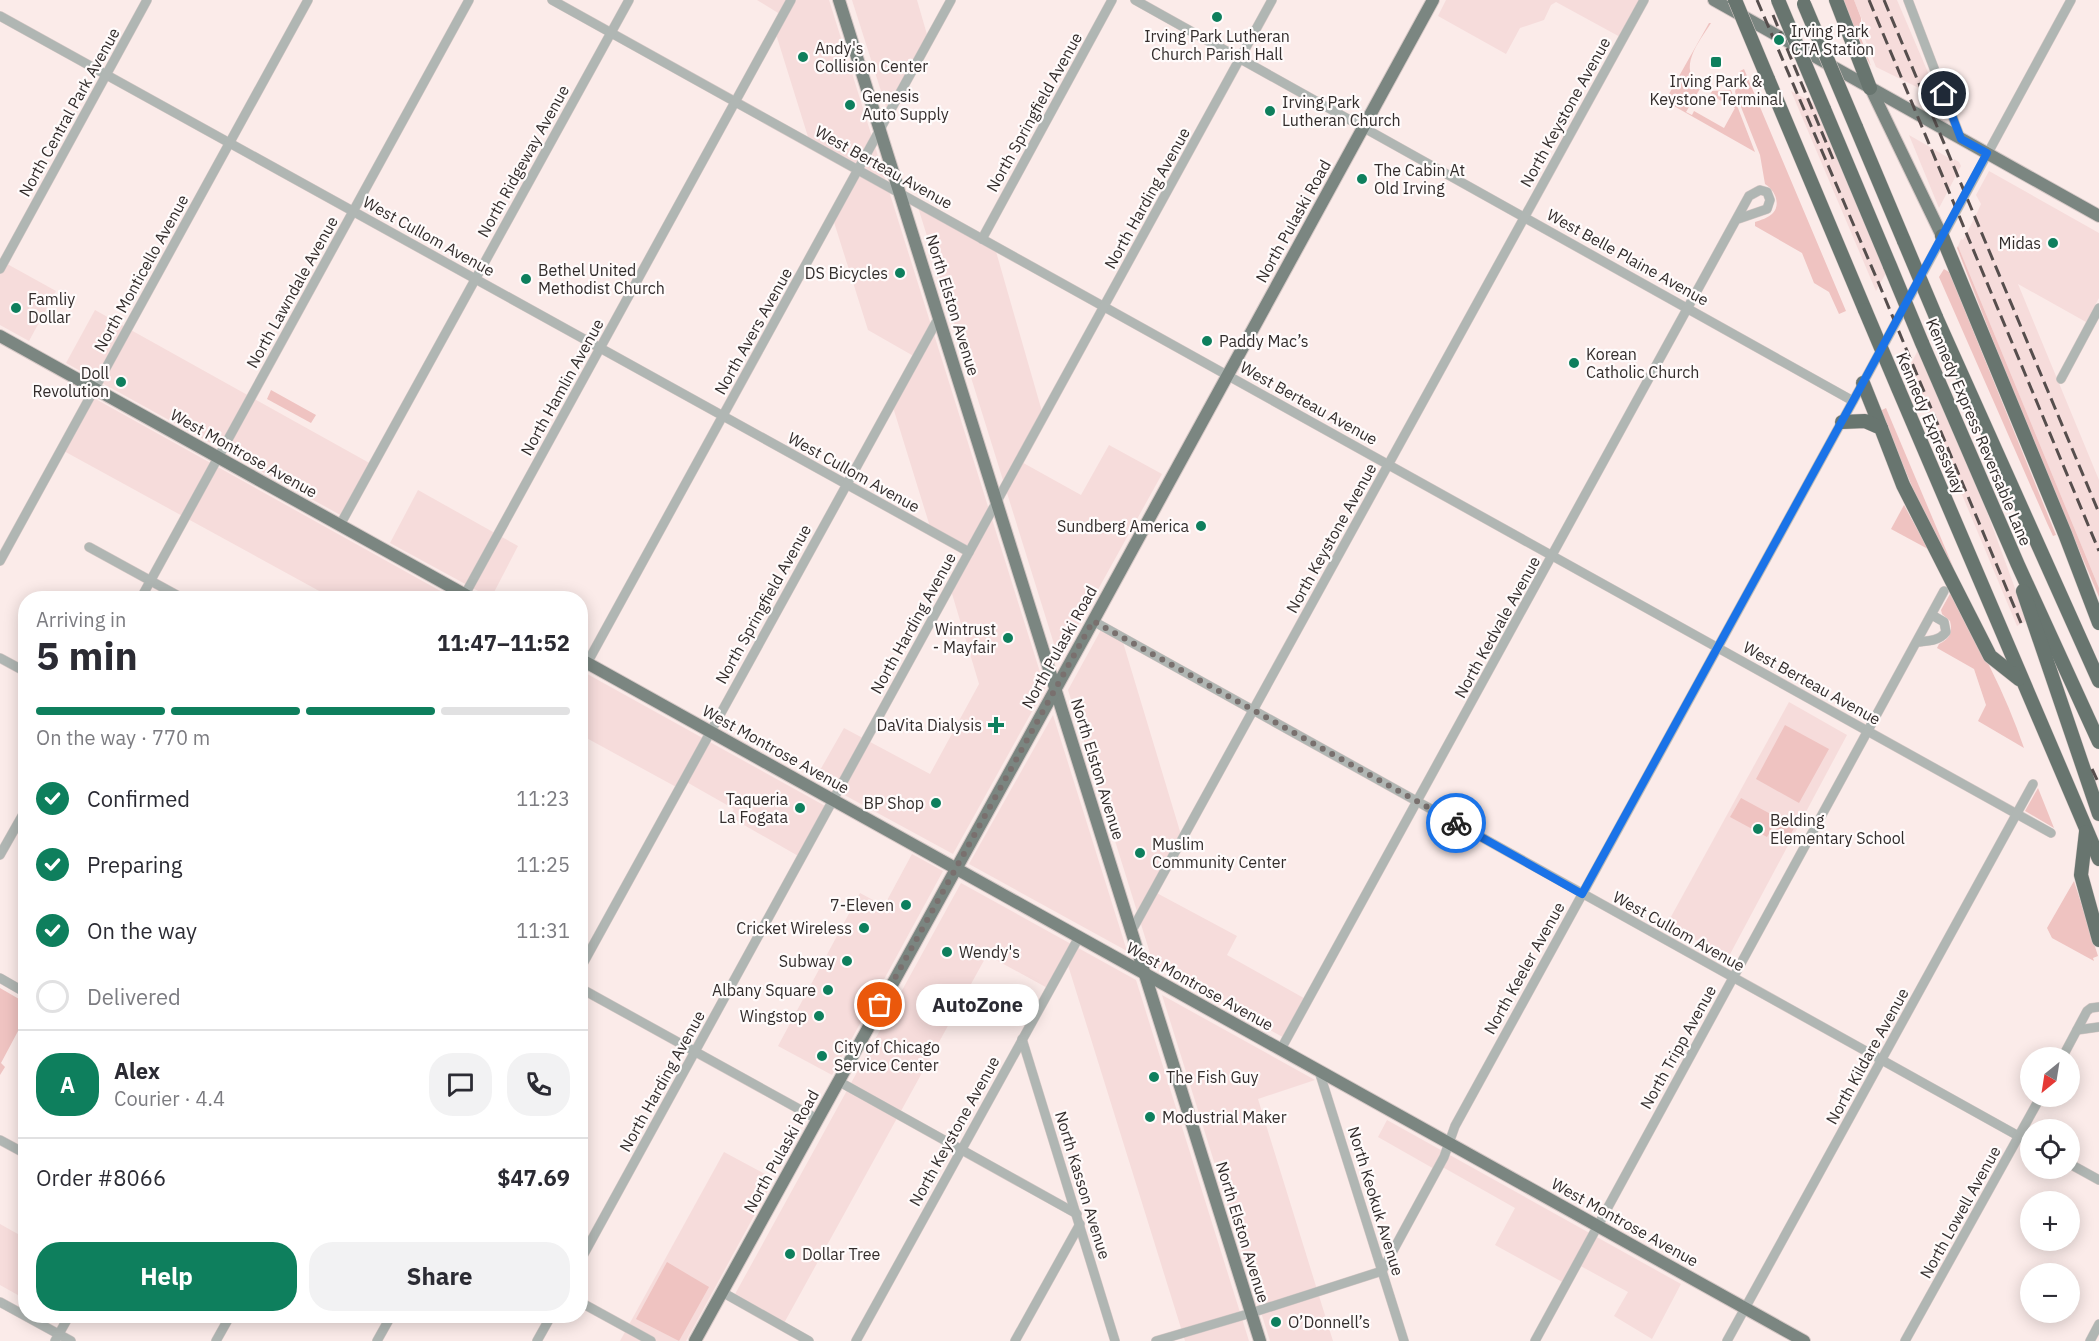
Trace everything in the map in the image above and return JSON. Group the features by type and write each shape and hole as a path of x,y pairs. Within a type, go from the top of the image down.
{"highway":[{"name":"Kennedy Expressway","path":"1735,0 2099,859"},
{"name":"Kennedy Express Reversable Lane","path":"1778,0 2018,565 2099,742"},
{"path":"1836,0 1870,88"},
{"path":"1803,2 1936,317 2099,681"},
{"path":"1942,236 2099,623"},
{"path":"1863,383 1903,485 1990,656 2022,681"},
{"path":"1842,422 1865,421 1881,428"},
{"path":"2018,565 2024,599 2099,814"},
{"path":"2086,830 2081,875 2099,940"}],"main road":[{"name":"North Elston Avenue","path":"839,0 1260,1341"},
{"name":"North Pulaski Road","path":"695,1341 1434,0"},
{"path":"1714,0 2099,216"},
{"path":"1870,88 1942,236"},
{"name":"West Montrose Avenue","path":"0,336 456,591"},
{"name":"West Montrose Avenue","path":"588,663 1804,1341"}],"street":[{"name":"North Central Park Avenue","path":"2,265 147,0"},
{"name":"North Monticello Avenue","path":"0,561 308,0"},
{"name":"North Lawndale Avenue","path":"145,591 469,0"},
{"name":"West Berteau Avenue","path":"552,0 2051,833"},
{"name":"North Ridgeway Avenue","path":"340,525 629,0"},
{"name":"North Hamlin Avenue","path":"469,591 791,0"},
{"name":"North Avers Avenue","path":"588,654 723,417 951,0"},
{"name":"North Springfield Avenue","path":"982,239 1112,0"},
{"name":"West Belle Plaine Avenue","path":"1135,0 1853,401"},
{"name":"North Harding Avenue","path":"588,1246 1272,0"},
{"name":"North Keystone Avenue","path":"1131,932 1644,0"},
{"path":"1908,0 1961,139"},
{"name":"North Keeler Avenue","path":"1382,1271 1444,1157 1455,1126 2071,0"},
{"name":"West Cullom Avenue","path":"0,16 969,552"},
{"name":"North Kedvale Avenue","path":"1281,1050 1738,219"},
{"path":"2061,379 2099,308"},
{"name":"North Springfield Avenue","path":"588,954 939,316"},
{"path":"89,547 169,591"},
{"name":"North Tripp Avenue","path":"1535,1341 1944,591"},
{"path":"1918,642 1942,637 1946,632 1944,622 1932,615"},
{"name":"West Cullom Avenue","path":"1093,621 2019,1137"},
{"path":"0,658 18,668"},
{"name":"North Kildare Avenue","path":"1727,1341 2033,784"},
{"path":"0,855 18,823"},
{"name":"North Keystone Avenue","path":"856,1341 1079,937"},
{"path":"0,978 18,988"},
{"path":"588,992 817,1119"},
{"path":"2068,1047 2087,1011 2099,1007"},
{"path":"2077,1030 2099,1027"},
{"name":"North Kasson Avenue","path":"1022,1039 1115,1341"},
{"name":"North Keokuk Avenue","path":"1319,1071 1404,1341"},
{"path":"838,1081 1079,1219 1015,1341"},
{"name":"North Lowell Avenue","path":"1905,1341 2035,1107"},
{"path":"0,1140 18,1150"},
{"path":"2080,1170 2099,1180"},
{"path":"1156,1341 1382,1271"},
{"path":"722,1292 808,1341"},
{"path":"0,1302 18,1313"},
{"path":"588,1306 651,1341"},
{"path":"33,1323 57,1338 71,1341"},
{"path":"57,1338 65,1323"},
{"path":"216,1341 226,1323"},
{"path":"377,1341 387,1323"},
{"path":"537,1341 547,1323"},
{"path":"2090,1341 2099,1324"}],"shaded area":[{"path":"757,0 829,0 1045,688 953,854 815,779 844,728 930,774 979,684 950,587 970,553 931,530 892,404 917,358 868,330 833,219 860,170 809,140 775,31 783,16"},
{"path":"852,0 917,0 928,38 888,113"},
{"path":"1446,0 1642,0 1622,38 1556,2 1551,5 1544,20 1520,28 1506,54 1438,16"},
{"path":"1842,0 1854,0 1861,18 1861,38 1871,66 1862,50"},
{"path":"1854,0 1897,0 1941,103 1927,92 1876,67 1864,37 1863,22"},
{"path":"1709,23 1711,23 1692,55 1690,72 1701,87 1686,112 1692,115 1694,111 1724,128 1735,108 1710,95 1712,91 1731,90 1755,152 1665,101"},
{"path":"1744,69 1846,311 1839,314 1829,292 1814,283 1802,253 1755,226 1755,222 1773,213 1777,201 1774,193 1765,184 1760,155 1735,92 1740,71"},
{"path":"1791,91 1815,104 1886,273 1876,291"},
{"path":"1909,135 1954,161 1954,159 1961,166 1939,208"},
{"path":"1989,171 2099,233 2099,298 2086,322 2018,284 2099,480 2099,588 1958,246 1981,204 1976,195"},
{"path":"917,204 995,248 1043,415 1018,460 1081,495 1109,445 1162,474 1059,660"},
{"path":"1958,246 2099,588 2099,597 2022,415"},
{"path":"0,260 56,291 29,341 0,325"},
{"path":"1944,269 1951,276 2056,535 2053,536 2047,523 1939,277"},
{"path":"95,310 373,465 344,517 66,363"},
{"path":"1918,350 1983,501 2016,591 2026,621 2017,626 1909,368"},
{"path":"271,390 316,415 311,423 267,399"},
{"path":"92,397 440,591 319,591 62,450"},
{"path":"1886,408 1954,569 1951,570 1917,498 1880,411"},
{"path":"418,490 518,546 495,591 478,591 390,543"},
{"path":"1904,505 1928,549 1891,529"},
{"path":"1951,592 2000,688 2024,748 1978,721 1986,705 1974,669 1937,648 1951,632 1950,621 1941,610"},
{"path":"1102,628 1122,639 1182,838 1153,891 1237,936 1227,955 1309,1001 1288,1040 1154,966 1068,690"},
{"path":"588,674 827,807 800,857 730,817 734,809 683,780 678,788 588,739"},
{"name":"Belding Elementary School","path":"1789,702 1847,735 1728,958 1667,924"},
{"path":"1053,715 1127,951 969,864"},
{"path":"1785,725 1829,749 1799,803 1756,779"},
{"path":"2038,788 2054,828 2025,811"},
{"path":"1741,798 1778,818 1767,837 1730,817"},
{"path":"1782,825 1794,828 1785,845 1776,840 1775,835 1776,829"},
{"name":"Albany Square","path":"912,854 943,871 832,1075 778,1046 860,893 884,906"},
{"path":"2074,881 2098,956 2093,958 2094,961 2052,938 2047,928"},
{"path":"961,883 1136,980 1249,1341 1185,1341 1067,962 1051,990 987,955 783,1325 734,1296"},
{"path":"0,988 18,998 18,1031 1,1063 5,1067 0,1075"},
{"path":"1162,995 1315,1080 1258,1099 1333,1341 1270,1341"},
{"path":"1387,1120 1681,1284 1652,1339 1614,1316 1628,1292 1577,1264 1566,1284 1495,1245 1515,1208 1439,1165 1436,1170 1378,1137"},
{"path":"724,1152 774,1179 686,1341 620,1341"},
{"path":"0,1224 18,1234 18,1295 0,1285"},
{"path":"667,1262 709,1287 679,1341 636,1319"}],"railway":[{"path":"1757,0 2021,623"},
{"path":"1869,0 2099,551"},
{"path":"1884,0 2099,513"},
{"path":"1773,15 1833,159"},
{"path":"2092,769 2099,784"}],"way so far":[{"path":"880,1005 1093,621 1456,823"}],"place":[{"name":"Irving Park Lutheran Church Parish Hall","path":"1217,17"},
{"name":"Irving Park CTA Station","path":"1779,40"},
{"name":"Andy's Collision Center","path":"803,57"},
{"name":"Irving Park & Keystone Terminal","path":"1716,62"},
{"name":"Genesis Auto Supply","path":"850,105"},
{"name":"Irving Park Lutheran Church","path":"1270,111"},
{"name":"The Cabin At Old Irving","path":"1362,179"},
{"name":"Midas","path":"2053,243"},
{"name":"DS Bicycles","path":"900,273"},
{"name":"Bethel United Methodist Church","path":"526,279"},
{"name":"Famliy Dollar","path":"16,308"},
{"name":"Paddy Mac’s","path":"1207,341"},
{"name":"Korean Catholic Church","path":"1574,363"},
{"name":"Doll Revolution","path":"121,382"},
{"name":"Sundberg America","path":"1201,526"},
{"name":"Wintrust - Mayfair","path":"1008,638"},
{"name":"DaVita Dialysis","path":"996,725"},
{"name":"BP Shop","path":"936,803"},
{"name":"Taqueria La Fogata","path":"800,808"},
{"name":"Belding Elementary School","path":"1758,829"},
{"name":"Muslim Community Center","path":"1140,853"},
{"name":"7-Eleven","path":"906,905"},
{"name":"Cricket Wireless","path":"864,928"},
{"name":"Wendy's","path":"947,952"},
{"name":"Subway","path":"847,961"},
{"name":"Albany Square","path":"828,990"},
{"name":"AutoZone","path":"880,1005"},
{"name":"Wingstop","path":"819,1016"},
{"name":"City of Chicago Service Center","path":"822,1056"},
{"name":"The Fish Guy","path":"1154,1077"},
{"name":"Modustrial Maker","path":"1150,1117"},
{"name":"Dollar Tree","path":"790,1254"},
{"name":"O’Donnell’s","path":"1276,1322"}],"route":[{"path":"1456,823 1582,894 1987,153 1961,139 1944,94"}]}
